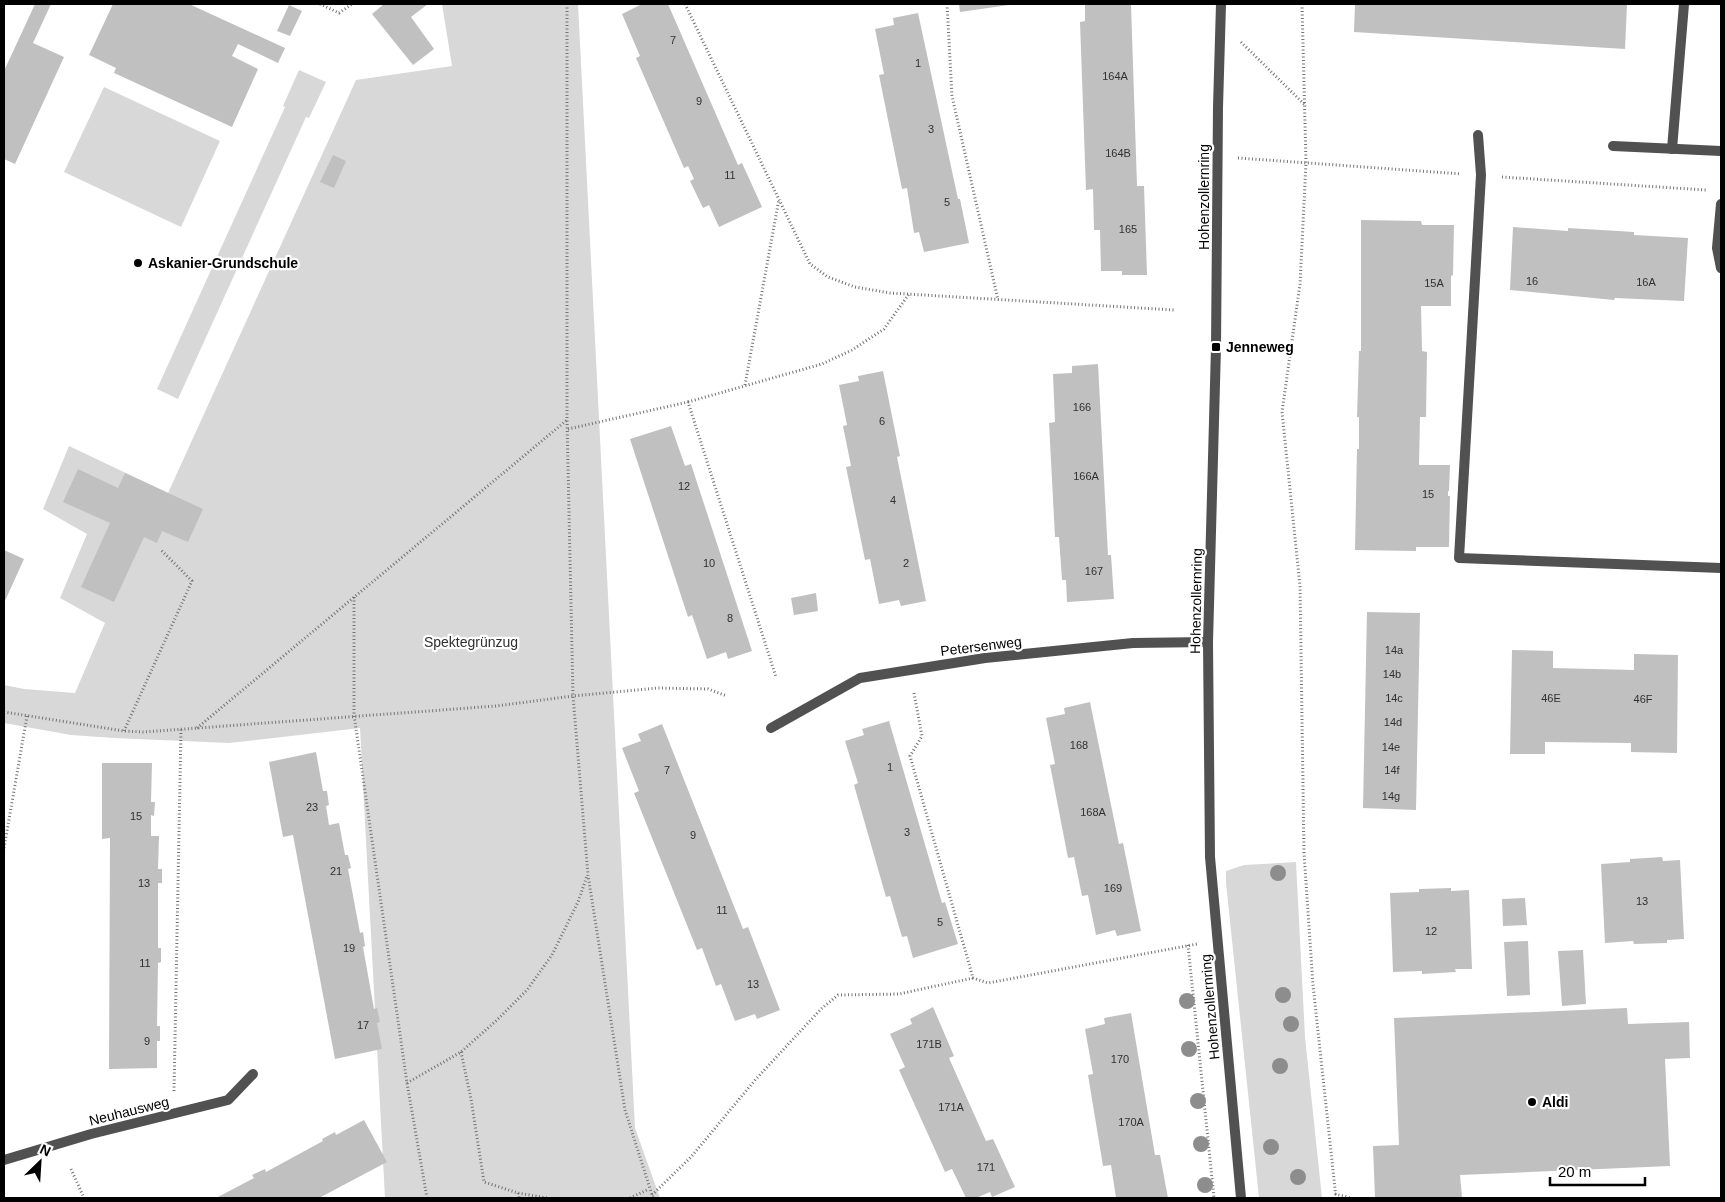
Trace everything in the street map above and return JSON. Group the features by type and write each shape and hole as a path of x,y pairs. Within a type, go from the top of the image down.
{"street":[{"name":"Hohenzollernring","path":"1221,4 1216,347 1208,642 1210,856 1241,1198"},
{"path":"1672,149 1684,4"},
{"path":"1478,135 1481,175 1459,558 1721,568"},
{"path":"1613,146 1721,151"},
{"path":"1721,204 1717,248 1721,268"},
{"name":"Petersenweg","path":"771,728 860,678 985,658 1133,643 1208,642"},
{"name":"Neuhausweg","path":"4,1160 91,1134 228,1100 253,1074"}],"path":[{"path":"320,4 339,13 352,4"},
{"path":"567,4 568,429 572,696 588,876 624,1110 652,1197"},
{"path":"685,4 810,264 828,277 855,287 890,293 1174,310"},
{"path":"947,4 952,96 998,300"},
{"path":"1302,4 1306,163 1300,284 1282,412 1300,586 1304,852 1313,985 1336,1196 1350,1198"},
{"path":"1220,21 1306,107"},
{"path":"1218,157 1712,190"},
{"path":"745,385 779,198"},
{"path":"568,429 688,402 822,364 852,350 884,329 909,294"},
{"path":"688,402 776,676"},
{"path":"195,729 568,420"},
{"path":"124,730 192,581 160,549"},
{"path":"354,597 354,715 407,1083 427,1198"},
{"path":"4,712 144,732 496,706 572,696 658,688 708,689 727,696"},
{"path":"914,693 922,736 910,756 973,978"},
{"path":"4,848 27,716"},
{"path":"174,1093 180,729"},
{"path":"407,1083 461,1052 527,990 552,955 578,902 588,876"},
{"path":"652,1197 691,1157 756,1079 821,1009 838,995 899,994 973,978 988,983 1217,940"},
{"path":"1188,946 1214,1198"},
{"path":"461,1052 471,1099 484,1182 518,1193 547,1198"},
{"path":"71,1169 84,1198"},
{"path":"630,1198 650,1189"},
{"path":"518,1193 519,1198"}],"green space":[{"name":"Spektegrünzug","path":"442,4 578,4 635,1128 660,1198 385,1198 360,728 229,743 71,735 4,723 4,685 24,689 75,693 105,623 60,598 87,534 43,509 69,446 168,493 356,80 452,66"},
{"path":"299,70 326,82 309,118 306,117 178,399 157,389 285,107 283,106"},
{"path":"104,87 220,141 181,227 64,172"},
{"path":"1296,862 1305,1037 1322,1198 1259,1198 1226,871 1244,865"}],"building":[{"path":"35,4 51,4 33,43 64,57 15,164 4,159 4,71"},
{"path":"113,4 189,4 285,48 278,63 238,44 232,56 258,69 232,127 114,73 116,68 89,55"},
{"path":"384,4 428,4 411,17 434,49 413,65 372,14"},
{"path":"640,4 668,4 738,165 742,163 762,207 719,227 709,205 703,208 690,181 694,179 688,166 684,168 636,58 640,56 622,14"},
{"path":"959,4 1009,4 1009,5 960,12"},
{"path":"1085,4 1131,4 1137,186 1144,186 1147,275 1122,275 1122,271 1101,271 1100,230 1094,230 1093,189 1086,190 1080,22 1085,21"},
{"path":"1355,4 1627,4 1625,49 1354,32"},
{"path":"289,5 302,11 290,36 277,31"},
{"path":"918,13 969,243 924,252 919,232 914,233 907,188 902,189 879,75 884,74 875,29 894,25 893,18"},
{"path":"333,155 346,161 334,188 320,182"},
{"path":"1361,220 1421,221 1422,225 1454,225 1451,306 1421,306 1422,351 1427,352 1426,417 1420,417 1419,465 1450,465 1448,491 1448,496 1450,496 1449,547 1416,547 1416,551 1355,550 1357,449 1359,449 1359,417 1357,417 1359,351 1361,351"},
{"path":"1513,227 1568,231 1568,228 1634,232 1634,235 1688,238 1684,301 1615,298 1614,300 1510,290"},
{"path":"1098,364 1108,555 1111,555 1114,599 1067,602 1066,580 1062,580 1059,537 1055,537 1049,423 1055,422 1053,374 1072,373 1072,366"},
{"path":"883,371 900,456 897,457 926,601 901,606 899,600 879,604 870,559 865,560 846,467 851,466 843,426 847,425 839,385 859,381 858,376"},
{"path":"671,426 685,466 691,464 752,651 728,659 726,652 707,659 692,615 688,617 630,439"},
{"path":"78,469 118,488 125,473 203,509 188,542 162,531 157,543 144,537 114,602 81,587 110,523 63,502"},
{"path":"4,550 24,559 4,603"},
{"path":"816,593 818,611 794,615 791,598"},
{"path":"1367,612 1420,613 1416,810 1363,808"},
{"path":"1512,650 1553,651 1553,668 1634,670 1634,654 1678,655 1677,753 1631,752 1631,743 1545,742 1545,754 1510,754"},
{"path":"1090,702 1119,844 1123,843 1141,931 1117,936 1115,930 1096,935 1088,895 1082,896 1074,857 1068,858 1050,765 1055,764 1046,718 1065,714 1064,708"},
{"path":"889,721 942,903 945,902 958,944 913,958 907,936 902,937 890,896 886,897 854,785 858,783 845,741 864,735 862,729"},
{"path":"662,724 743,929 748,927 780,1010 757,1019 755,1014 735,1021 721,984 716,986 702,948 697,950 634,793 639,791 622,748 641,741 638,734"},
{"path":"316,752 323,791 327,791 329,805 326,806 329,825 339,823 345,855 348,855 351,868 348,869 360,933 363,932 365,946 363,947 374,1009 377,1008 380,1022 377,1023 382,1049 335,1059 293,835 283,837 269,762"},
{"path":"102,763 152,763 151,802 155,802 154,816 151,815 151,836 159,836 158,869 162,869 162,883 158,883 158,948 161,948 161,962 158,963 157,1026 160,1026 160,1041 157,1041 157,1068 109,1069 110,838 102,839"},
{"path":"1662,857 1663,861 1680,860 1684,939 1667,940 1667,943 1634,944 1633,941 1605,943 1601,864 1630,862 1630,859"},
{"path":"1451,888 1451,891 1469,890 1472,969 1455,969 1456,972 1422,974 1422,971 1393,972 1390,893 1419,892 1419,889"},
{"path":"1525,898 1527,925 1503,926 1502,899"},
{"path":"1528,941 1530,995 1507,996 1504,942"},
{"path":"1583,950 1586,1004 1562,1006 1558,951"},
{"path":"933,1007 954,1056 949,1058 986,1141 993,1139 1015,1187 992,1197 990,1192 976,1198 966,1198 952,1169 945,1172 899,1070 905,1067 890,1034 912,1024 910,1019"},
{"name":"Aldi","path":"1627,1008 1628,1024 1689,1022 1690,1058 1665,1059 1670,1166 1460,1175 1462,1197 1375,1198 1373,1146 1399,1145 1394,1018"},
{"path":"1131,1013 1155,1155 1160,1155 1168,1198 1116,1198 1111,1165 1103,1166 1088,1075 1093,1074 1085,1029 1105,1024 1104,1018"},
{"path":"364,1120 387,1162 319,1198 216,1198 254,1178 252,1175 265,1169 266,1172 323,1141 322,1139 335,1132 336,1135"}],"place":[{"name":"Askanier-Grundschule","path":"138,263"},
{"name":"Jenneweg","path":"1216,347"},
{"name":"Aldi","path":"1532,1102"}]}
